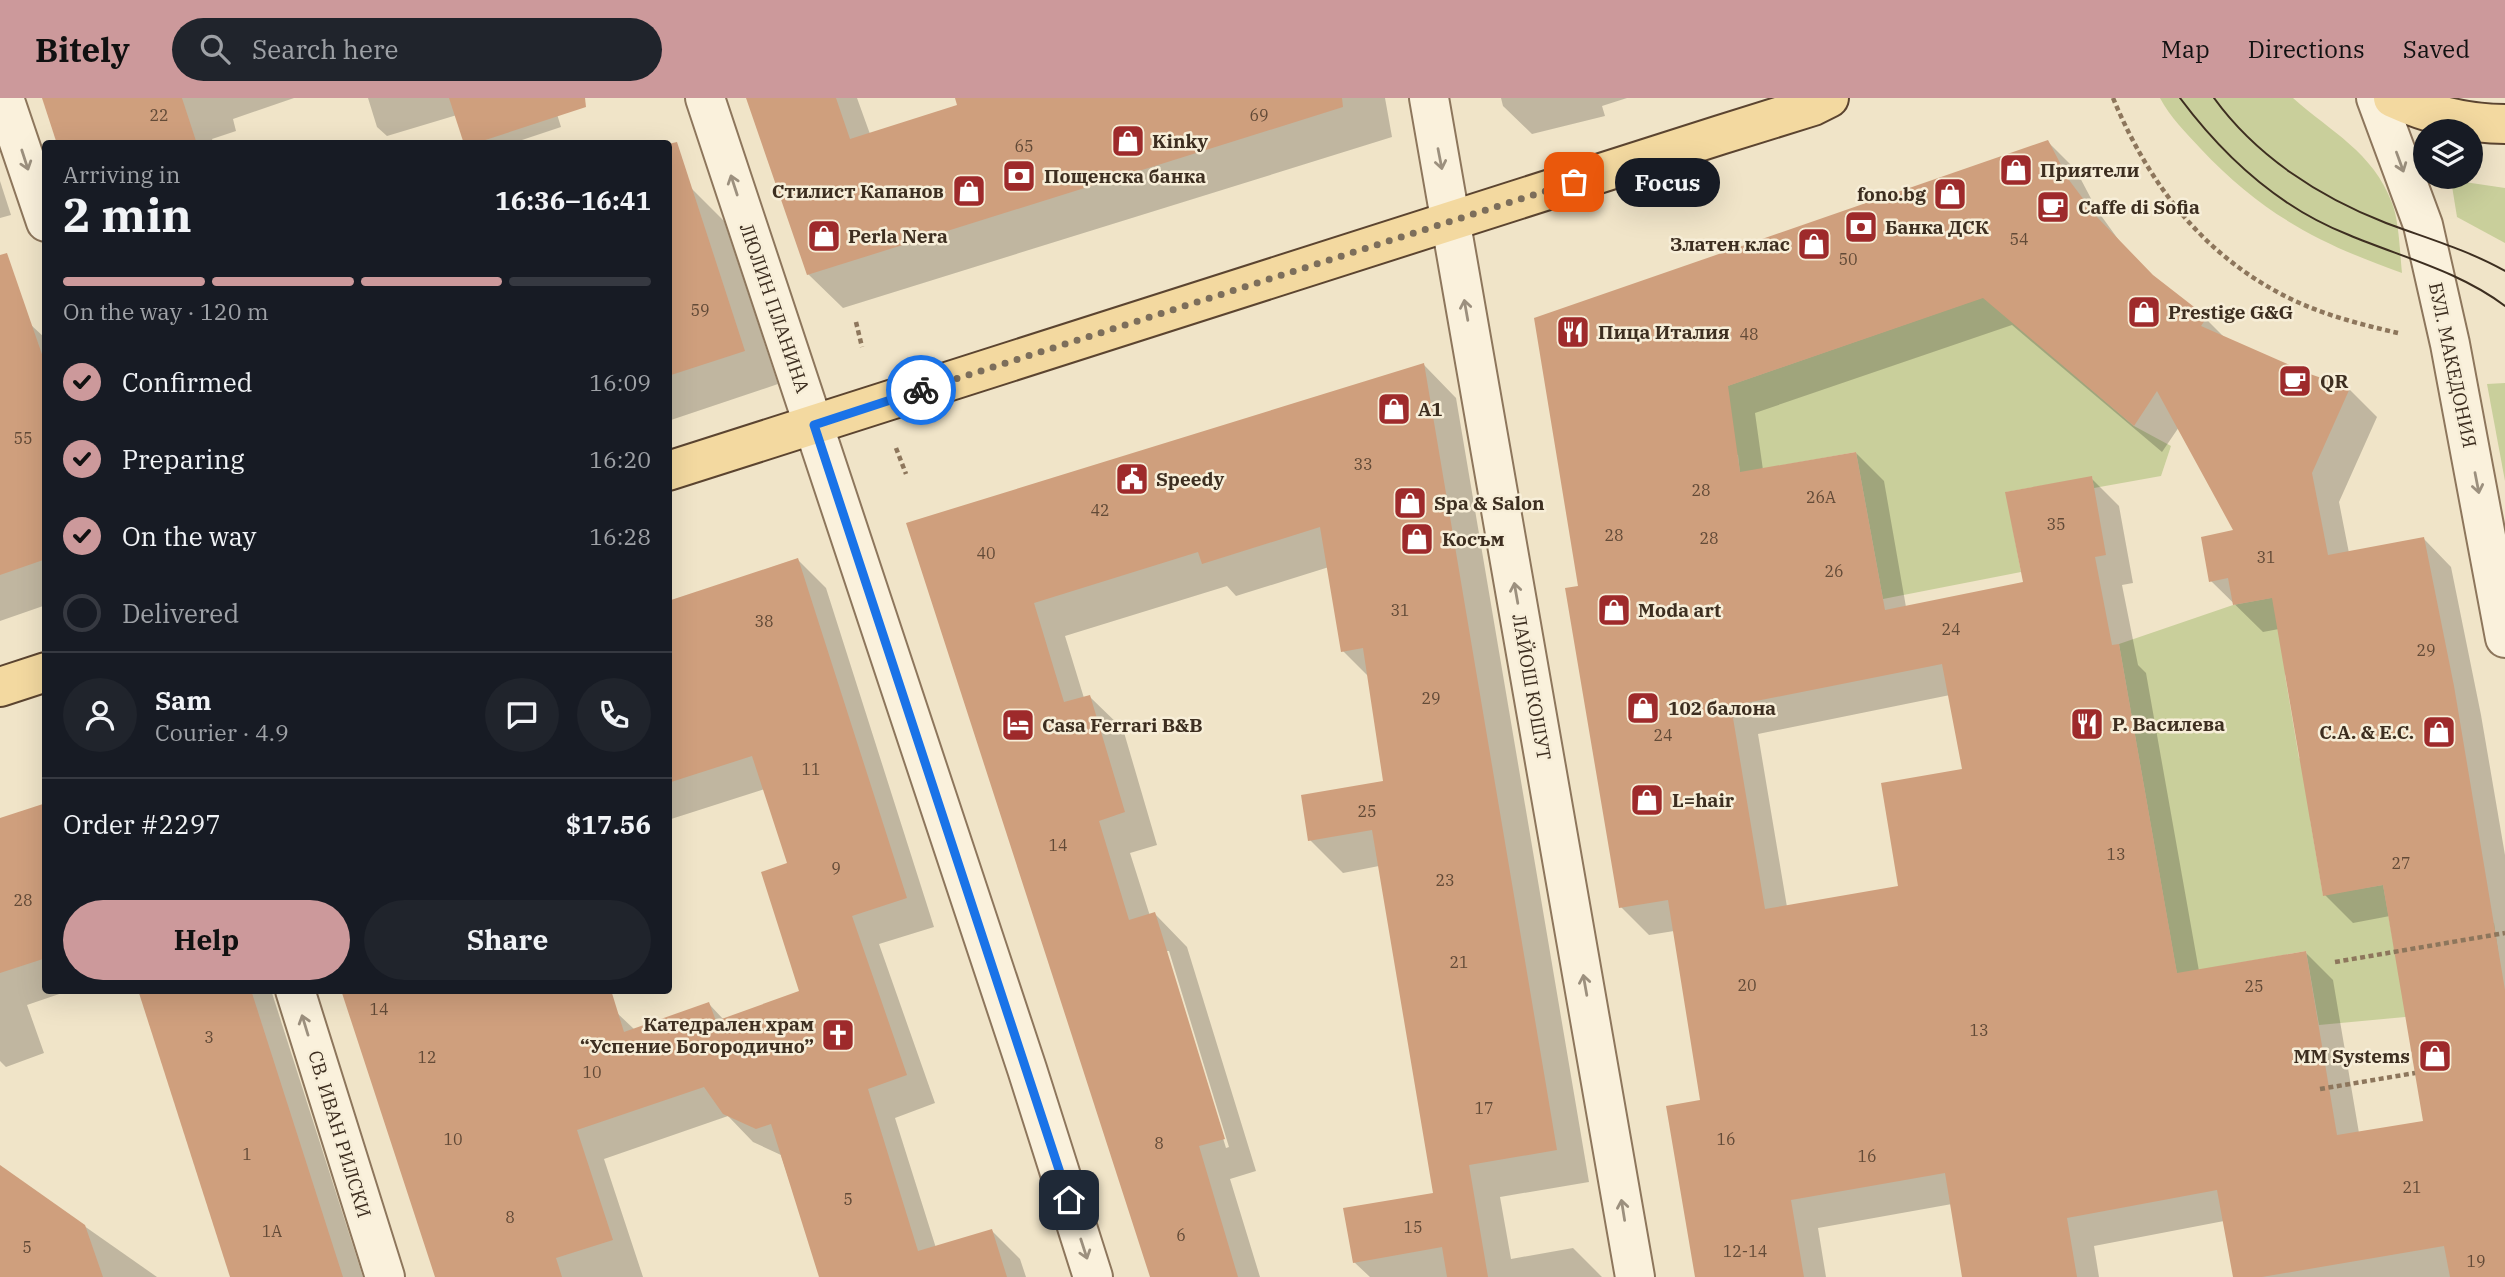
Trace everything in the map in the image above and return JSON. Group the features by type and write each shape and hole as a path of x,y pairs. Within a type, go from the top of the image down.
{"main road":[{"path":"672,470 1821,102 1854,98"},
{"path":"2393,98 2456,120 2505,124"},
{"path":"0,687 42,673"}],"street":[{"path":"4,98 42,210"},
{"name":"ЛЮЛИН ПЛАНИНА","path":"705,98 1093,1277"},
{"name":"ЛАЙОШ КОШУТ","path":"1429,98 1635,1277"},
{"name":"БУЛ. МАКЕДОНИЯ","path":"2376,98 2423,225 2450,344 2505,638"},
{"name":"СВ. ИВАН РИЛСКИ","path":"296,994 385,1277"}],"path":[{"path":"2113,98 2130,138 2155,181 2187,221 2225,256 2258,280 2295,301 2334,317 2407,335"},
{"path":"856,322 862,346"},
{"path":"896,448 906,474"},
{"path":"2335,962 2505,933"},
{"path":"2320,1089 2415,1073"}],"green space":[{"path":"2160,98 2293,98 2350,144 2384,185 2396,218 2402,273 2318,238 2269,209 2200,148 2173,118"},
{"path":"2483,185 2505,188 2505,243 2457,217 2452,189 2483,189"},
{"path":"1984,297 2134,426 2171,446 2161,476 2094,488 2092,477 2006,492 2021,572 1883,599 1856,452 1740,473 1738,455 1638,417"},
{"path":"2505,383 2505,481 2487,384"},
{"path":"2308,591 2285,675 2299,758 2370,808 2310,819 2323,895 2383,885 2393,941 2494,923 2505,1000 2405,1017 2319,1025 2306,951 2177,974 2119,644 2233,605"}],"building":[{"path":"42,98 182,98 196,140 56,140"},
{"path":"449,98 585,98 586,107 485,140 463,140"},
{"path":"746,98 836,98 850,139 957,105 955,98 1342,98 1343,107 807,275"},
{"path":"2048,140 2069,180 2096,216 2153,275 2207,317 2201,326 2310,374 2350,388 2312,473 2328,555 2424,537 2454,686 2505,990 2505,1277 2450,1277 2444,1246 2262,1277 2233,1277 2217,1190 2067,1218 2077,1277 1962,1277 1945,1173 1791,1200 1804,1277 1695,1277 1666,1106 1700,1100 1668,900 1619,908 1565,588 1578,586 1534,318","holes":["1983,298 2134,426 2157,391 2233,530 2201,537 2209,582 2228,578 2233,605 2272,598 2323,896 2383,885 2423,1121 2337,1135 2306,951 2177,973 2119,644 2112,645 2095,557 2106,555 2092,476 2005,492 2023,582 1885,610 1856,452 1740,472 1728,386","1942,664 1962,769 1881,783 1898,886 1765,909 1731,706"]},
{"path":"677,142 745,351 672,375 672,143"},
{"path":"7,253 42,354 42,560 0,575 0,255"},
{"path":"1424,363 1557,1150 1469,1165 1488,1277 1447,1277 1442,1247 1353,1263 1343,1208 1433,1193 1372,830 1308,841 1301,795 1383,781 1363,648 1341,652 1320,527 1202,564 1198,552 1034,603 1064,702 1090,695 1125,812 1099,821 1129,920 1155,912 1225,1139 1199,1146 1238,1277 1150,1277 906,523"},
{"path":"798,558 907,898 852,916 907,1075 868,1089 918,1251 992,1229 1007,1277 819,1277 771,1124 756,1129 723,1114 704,1087 577,1130 613,1240 556,1258 562,1277 435,1277 342,994 612,994 624,1032 709,1002 716,1021 799,991 761,872 787,863 752,756 672,782 672,600"},
{"path":"42,804 42,959 0,973 0,818"},
{"path":"139,994 252,994 343,1277 230,1277"},
{"path":"0,1165 85,1225 103,1277 0,1277"}],"tram line":[{"path":"2180,98 2235,160 2277,195 2300,210 2349,235 2469,283 2505,306"},
{"path":"2214,98 2249,138 2269,156 2313,187 2361,213 2462,251 2505,271"}],"way so far":[{"path":"921,390 1574,182"}],"place":[{"name":"Kinky","path":"1128,141"},
{"name":"Приятели","path":"2016,170"},
{"name":"Пощенска банка","path":"1019,176"},
{"name":"Focus","path":"1574,182"},
{"name":"Стилист Капанов","path":"969,191"},
{"name":"fono.bg","path":"1950,194"},
{"name":"Caffe di Sofia","path":"2053,207"},
{"name":"Банка ДСК","path":"1861,227"},
{"name":"Perla Nera","path":"824,236"},
{"name":"Златен клас","path":"1814,244"},
{"name":"Prestige G&G","path":"2144,312"},
{"name":"Пица Италия","path":"1573,332"},
{"name":"QR","path":"2295,381"},
{"name":"A1","path":"1394,409"},
{"name":"Speedy","path":"1132,479"},
{"name":"Spa & Salon","path":"1410,503"},
{"name":"Косъм","path":"1417,539"},
{"name":"Moda art","path":"1614,610"},
{"name":"102 балона","path":"1643,708"},
{"name":"Р. Василева","path":"2087,724"},
{"name":"Casa Ferrari B&B","path":"1018,725"},
{"name":"С.А. & Е.С.","path":"2439,732"},
{"name":"L=hair","path":"1647,800"},
{"name":"Катедрален храм “Успение Богородично”","path":"838,1035"},
{"name":"MM Systems","path":"2435,1056"}],"route":[{"path":"921,390 814,425 1069,1200"}]}
